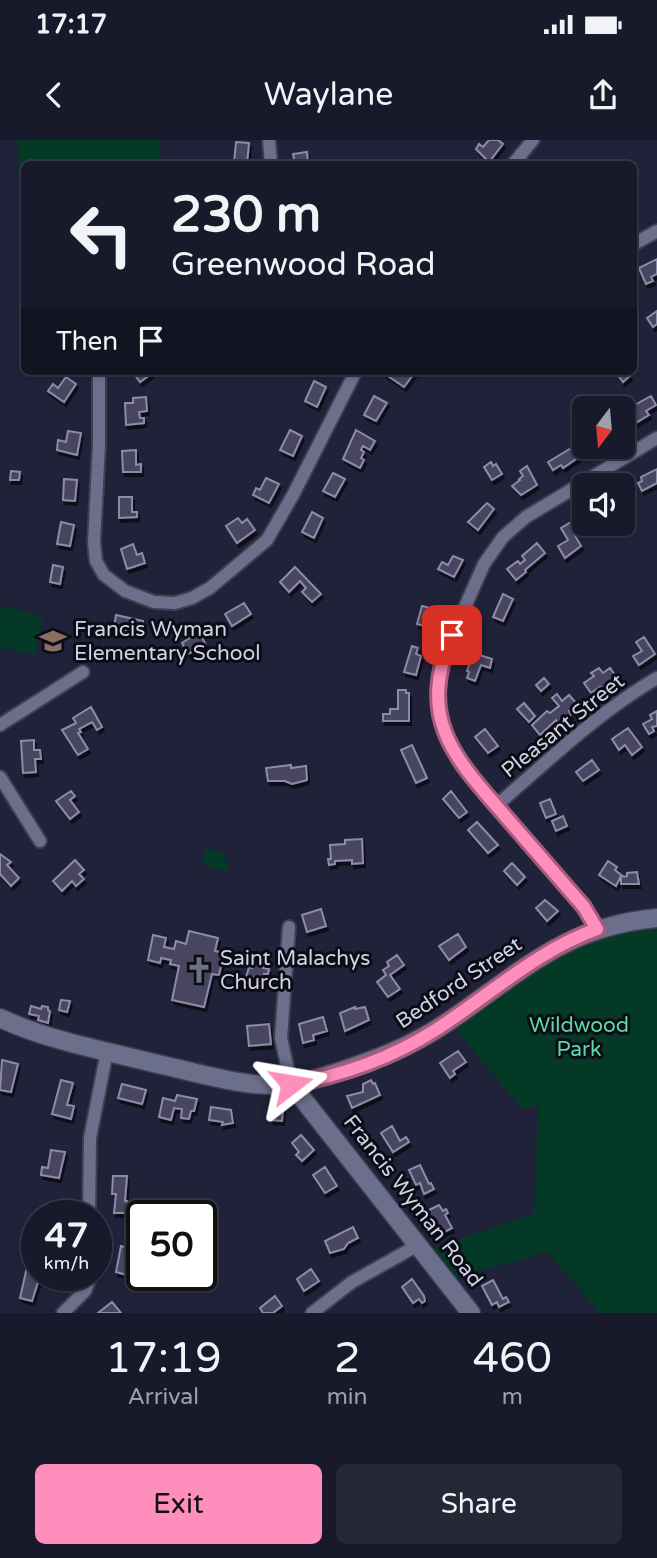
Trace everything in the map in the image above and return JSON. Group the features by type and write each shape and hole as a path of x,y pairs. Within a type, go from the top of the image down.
{"main road":[{"name":"Bedford Street","path":"0,1018 63,1040 248,1083 291,1084 372,1062 412,1044 449,1021 530,962 565,943 597,929 657,918"},
{"name":"Francis Wyman Road","path":"291,1084 471,1313"}],"street":[{"path":"268,140 271,161"},
{"path":"516,161 533,140"},
{"path":"637,242 657,231"},
{"path":"99,375 94,542 96,561 104,575 125,592 154,602 174,603 192,598 210,588 267,540 354,375"},
{"path":"597,929 584,907 461,765 444,731 437,694 441,662 452,635 484,564 503,537 526,517 657,438"},
{"path":"0,725 83,672"},
{"name":"Pleasant Street","path":"496,806 591,723 618,702 657,678"},
{"path":"0,777 40,841"},
{"path":"289,927 281,1038 291,1084"},
{"path":"88,1200 89,1138 107,1051"},
{"path":"312,1313 352,1282 418,1245"},
{"path":"63,1313 85,1291"}],"green space":[{"path":"17,140 159,140 161,161 21,161 21,193"},
{"path":"0,606 43,616 35,655 0,647"},
{"path":"206,848 224,853 229,873 202,864"},
{"name":"Wildwood Park","path":"657,928 657,1313 600,1313 547,1252 454,1278 433,1248 534,1214 538,1105 522,1109 454,1027 560,955 611,936 611,933"}],"building":[{"path":"489,140 498,140 503,144 490,161 476,149 479,144 483,147"},
{"path":"236,142 249,143 247,161 234,161"},
{"path":"307,152 308,161 294,161 293,154"},
{"path":"657,259 657,274 651,277 653,281 646,284 639,268"},
{"path":"657,311 657,324 653,327 647,318"},
{"path":"135,375 150,375 140,382"},
{"path":"386,375 413,375 404,387"},
{"path":"618,375 630,376 623,382"},
{"path":"66,377 76,384 64,402 48,391 53,384 58,388"},
{"path":"314,381 326,387 317,407 305,401"},
{"path":"374,396 387,403 376,421 364,415"},
{"path":"651,396 656,405 646,411 649,415 635,423 635,405"},
{"path":"146,397 147,411 139,412 144,423 126,425 125,403 133,403 133,398"},
{"path":"290,430 302,436 293,456 280,450"},
{"path":"356,430 375,441 370,450 363,446 361,458 364,460 360,468 343,459"},
{"path":"68,431 81,433 77,455 57,450 58,440 66,442"},
{"path":"572,448 572,459 576,459 563,468 561,465 553,470 548,462"},
{"path":"136,450 136,465 141,464 141,472 123,472 122,451"},
{"path":"491,462 493,466 496,464 502,474 492,480 484,467"},
{"path":"527,466 537,485 521,495 512,486 523,476 520,471"},
{"path":"657,469 657,483 642,491 638,483 642,481 641,477"},
{"path":"11,471 20,472 19,480 10,480"},
{"path":"333,473 345,479 335,497 323,491"},
{"path":"266,478 279,484 269,503 253,495 256,488 260,490"},
{"path":"64,479 77,480 75,501 63,500"},
{"path":"119,497 132,497 132,512 137,512 137,517 119,518"},
{"path":"487,503 494,509 478,530 468,522"},
{"path":"312,512 323,518 314,538 302,532"},
{"path":"238,518 242,523 247,519 255,530 237,543 226,526"},
{"path":"572,521 572,536 575,536 581,546 565,558 558,546 568,540 561,528"},
{"path":"61,522 74,525 70,546 57,544"},
{"path":"537,543 545,553 516,580 507,569 518,561 520,564 525,560 522,556"},
{"path":"133,544 137,555 142,553 145,563 127,569 121,549"},
{"path":"453,556 463,560 454,577 438,569 442,562 448,565"},
{"path":"53,565 63,567 60,584 50,582"},
{"path":"295,567 321,594 312,602 302,592 306,588 300,581 289,592 280,582"},
{"path":"503,594 513,599 503,621 493,617"},
{"path":"244,603 251,614 232,626 225,614"},
{"path":"422,606 434,609 429,627 417,624"},
{"path":"116,615 143,621 140,634 124,630 123,634 116,632"},
{"path":"199,632 206,645 188,654 182,643"},
{"path":"644,637 655,654 639,665 633,656 642,651 636,642"},
{"path":"412,646 418,648 416,654 421,656 416,675 404,672"},
{"path":"473,653 492,659 490,668 481,665 475,681 467,678"},
{"path":"599,668 603,673 610,668 617,678 591,693 584,683 594,676 591,673"},
{"path":"544,678 549,684 541,691 536,685"},
{"path":"398,690 406,690 406,693 409,693 409,721 383,721 383,714 390,714 390,709 398,709"},
{"path":"557,694 562,701 569,695 577,704 569,711 571,715 559,725 556,720 540,735 532,725 547,711 550,713 559,706 552,698"},
{"path":"524,703 535,716 529,722 517,709"},
{"path":"91,707 102,727 97,730 92,722 79,729 81,732 78,733 88,749 78,755 62,730 76,723 73,718"},
{"path":"657,711 657,726 652,727 654,731 649,734 643,724 652,719 650,715"},
{"path":"628,728 642,747 632,755 625,745 619,750 612,739"},
{"path":"485,729 498,746 488,753 475,737"},
{"path":"34,740 34,750 40,750 41,759 35,759 36,772 23,773 21,741"},
{"path":"412,745 427,778 416,783 401,750"},
{"path":"532,751 536,757 527,764 523,758"},
{"path":"592,760 599,770 583,781 576,772"},
{"path":"291,765 291,768 306,766 307,780 292,784 285,781 268,781 266,768"},
{"path":"71,791 75,796 70,800 79,812 70,819 56,801"},
{"path":"451,791 467,812 459,818 443,799"},
{"path":"550,799 556,814 546,818 540,803"},
{"path":"563,816 567,826 556,831 552,821"},
{"path":"477,822 498,845 488,853 468,830"},
{"path":"362,839 363,863 352,864 352,860 335,861 335,864 329,865 330,845 345,844 345,840"},
{"path":"0,854 11,862 7,865 19,878 11,886 0,874"},
{"path":"75,860 84,870 79,874 84,879 76,886 72,881 62,891 53,881"},
{"path":"608,861 617,867 615,870 624,877 627,873 637,872 639,884 621,884 621,876 616,886 599,875"},
{"path":"512,863 525,877 517,885 504,871"},
{"path":"545,900 558,911 547,921 536,908"},
{"path":"321,909 326,926 307,932 302,915"},
{"name":"Saint Malachys Church","path":"189,931 218,938 215,951 224,953 219,975 212,974 204,1007 172,1000 179,966 170,964 171,960 161,958 160,963 148,960 153,935 166,938 164,947 174,949 176,941 186,944"},
{"path":"458,934 466,947 449,960 439,946"},
{"path":"397,955 404,965 390,975 400,989 388,997 377,982 386,975 383,970 389,966 387,962"},
{"path":"253,957 264,958 263,968 269,969 268,974 264,974 264,978 252,977 252,982 245,981 249,967 252,968"},
{"path":"61,1000 70,1001 67,1012 59,1010"},
{"path":"31,1006 41,1009 42,1006 48,1007 48,1023 38,1020 39,1016 29,1014"},
{"path":"355,1007 365,1007 369,1020 345,1031 340,1013"},
{"path":"323,1017 327,1031 313,1035 314,1040 303,1043 299,1024"},
{"path":"269,1024 271,1044 249,1046 247,1026"},
{"path":"458,1051 466,1062 453,1071 455,1074 450,1078 440,1063"},
{"path":"2,1060 18,1064 11,1092 0,1090"},
{"path":"61,1080 73,1083 67,1105 74,1106 71,1119 52,1114"},
{"path":"371,1080 380,1095 352,1108 347,1096 363,1092 363,1084"},
{"path":"122,1084 146,1090 142,1104 118,1098"},
{"path":"177,1095 197,1099 189,1119 181,1118 182,1109 174,1108 171,1120 159,1117 163,1098 175,1101"},
{"path":"211,1107 231,1110 233,1123 222,1125 223,1122 209,1120"},
{"path":"272,1108 283,1109 282,1121 271,1120"},
{"path":"392,1126 400,1141 406,1137 409,1142 393,1152 381,1133"},
{"path":"301,1135 314,1150 302,1161 296,1155 299,1152 292,1143"},
{"path":"51,1150 65,1152 59,1178 41,1175 42,1167 48,1168"},
{"path":"420,1165 434,1189 424,1194 420,1183 416,1185 409,1170"},
{"path":"325,1167 337,1186 325,1193 313,1175"},
{"path":"113,1176 127,1176 126,1213 114,1213 116,1194 112,1194"},
{"path":"439,1205 443,1211 446,1209 448,1213 445,1215 452,1228 439,1235 427,1211"},
{"path":"353,1227 358,1238 348,1243 344,1249 330,1253 325,1241"},
{"path":"121,1246 126,1247 126,1275 116,1272"},
{"path":"311,1269 319,1281 304,1291 297,1279"},
{"path":"412,1279 424,1296 425,1301 422,1303 419,1299 413,1303 402,1287"},
{"path":"493,1280 503,1299 506,1297 509,1302 499,1307 497,1302 492,1305 482,1286"},
{"path":"22,1291 35,1291 32,1301 20,1298"},
{"path":"275,1296 282,1306 273,1313 263,1313 260,1308"},
{"path":"112,1302 121,1313 98,1313"}],"place":[{"name":"Francis Wyman Elementary School","path":"53,641"},
{"name":"Saint Malachys Church","path":"199,970"}],"route":[{"path":"291,1084 372,1062 412,1044 449,1021 530,962 597,929 590,914 473,780 453,751 439,715 437,694 441,662 452,635"}]}
